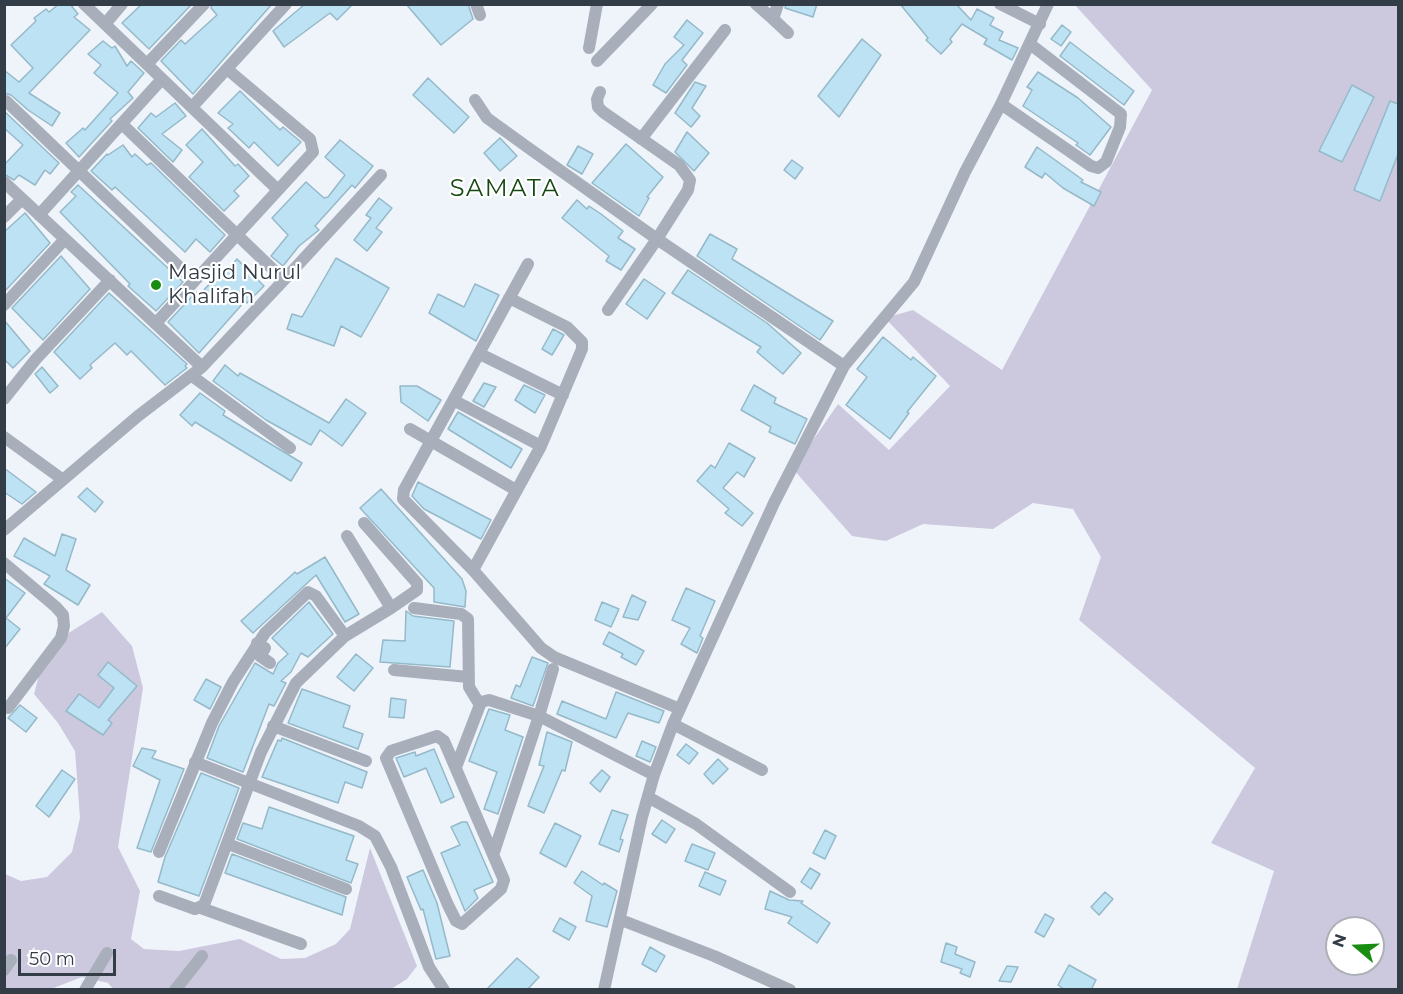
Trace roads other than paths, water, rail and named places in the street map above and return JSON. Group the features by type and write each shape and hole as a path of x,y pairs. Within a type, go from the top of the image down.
{"street":[{"path":"84,4 278,190"},
{"path":"105,24 122,4"},
{"path":"147,64 204,4"},
{"path":"192,107 285,4"},
{"path":"589,48 597,4"},
{"path":"597,61 652,4"},
{"path":"756,4 788,33"},
{"path":"772,19 778,4"},
{"path":"1000,4 1040,24"},
{"path":"604,990 648,797 673,724 763,525 844,366 914,282 965,172 1001,104 1048,4"},
{"path":"641,139 725,30"},
{"path":"1001,104 1091,166 1098,168 1106,162 1120,127 1121,114 1030,44"},
{"path":"156,323 193,280 308,159 313,145 300,130 227,69"},
{"path":"39,215 162,79"},
{"path":"600,92 597,99 598,107 679,165 690,180 688,190 608,310"},
{"path":"6,100 193,280"},
{"path":"475,100 487,118 657,239 844,366"},
{"path":"122,124 284,280"},
{"path":"4,530 138,416 202,367 381,175"},
{"path":"4,182 202,367"},
{"path":"4,217 22,199"},
{"path":"4,305 65,239"},
{"path":"528,264 432,443 404,490 403,499 473,570 541,648 554,657 680,709"},
{"path":"4,399 36,359 110,280"},
{"path":"473,570 541,446 582,349 582,342 567,327 509,298"},
{"path":"480,354 563,395"},
{"path":"192,376 290,448"},
{"path":"455,401 541,446"},
{"path":"410,429 516,490"},
{"path":"4,437 62,479"},
{"path":"201,908 228,844 249,782 273,726 296,682 345,636 417,590 417,583 364,524"},
{"path":"347,536 391,608"},
{"path":"4,562 56,607 63,615 64,626 61,638 8,708"},
{"path":"159,852 195,762 233,682 265,633 308,592 316,596 345,636"},
{"path":"414,608 466,617 469,621 468,677 470,692 480,705"},
{"path":"257,643 265,648 260,656 270,663"},
{"path":"494,852 553,669"},
{"path":"394,670 468,677"},
{"path":"456,767 480,705 484,700 489,700 539,716 654,775"},
{"path":"673,724 762,771"},
{"path":"273,726 366,761"},
{"path":"437,736 444,741 494,852 503,876 503,885 465,922 458,923 428,859 386,756 399,748 437,736"},
{"path":"195,762 358,826 375,836 391,867 429,967 444,990"},
{"path":"648,797 696,824 790,892"},
{"path":"228,844 346,889"},
{"path":"159,896 195,909 201,908 301,944"},
{"path":"621,920 714,956 790,990"},
{"path":"85,990 107,953"},
{"path":"175,990 202,956"}],"place":[{"name":"Masjid Nurul Khalifah","path":"156,285"}],"district":[{"name":"SAMATA","path":"505,189"}]}
